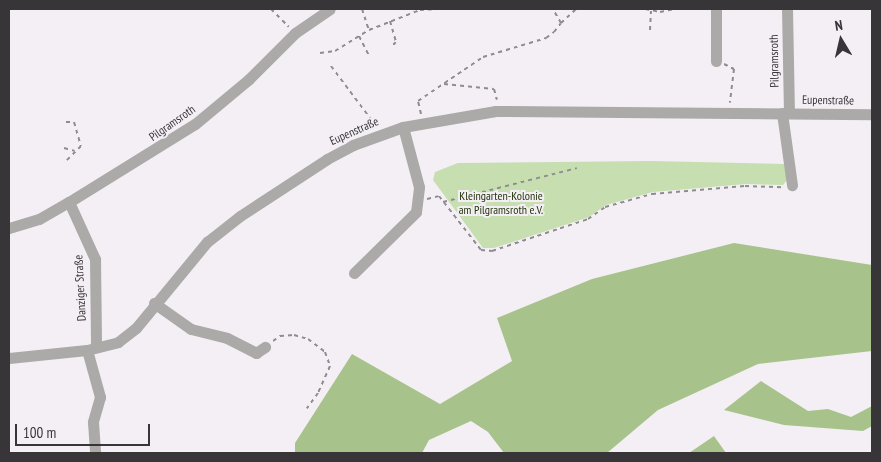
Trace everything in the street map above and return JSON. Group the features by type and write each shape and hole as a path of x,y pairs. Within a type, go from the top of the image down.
{"street":[{"name":"Pilgramsroth","path":"9,228 39,219 195,124 249,79 295,33 330,9"},
{"path":"716,9 716,61"},
{"name":"Pilgramsroth","path":"786,113 787,9"},
{"name":"Eupenstraße","path":"9,358 92,348 118,342 136,328 207,242 240,216 326,159 381,134 403,127 423,122 496,111 872,114"},
{"path":"786,113 792,185"},
{"path":"354,273 409,222 420,200 403,127"},
{"name":"Danziger Straße","path":"69,202 95,259 92,348 100,397 93,422 95,453"},
{"path":"154,304 192,329 227,338 256,354 265,347"}],"path":[{"path":"271,9 288,26"},
{"path":"362,9 369,30"},
{"path":"320,53 335,51 369,30 390,21 420,10 438,9"},
{"path":"552,9 564,9"},
{"path":"552,9 561,23"},
{"path":"423,122 418,101 484,57 546,38 576,9"},
{"path":"645,9 651,11 675,9"},
{"path":"650,30 651,11"},
{"path":"390,21 396,42 390,48"},
{"path":"360,36 369,56"},
{"path":"716,61 734,69 729,112"},
{"path":"331,66 381,134"},
{"path":"444,84 494,89 497,95 496,111"},
{"path":"66,122 74,122 81,146 67,160"},
{"path":"64,148 75,151"},
{"path":"443,202 577,168"},
{"path":"420,200 439,196 481,250 492,250 588,219 605,207 652,194 745,186 792,185"},
{"path":"265,347 280,336 294,335 308,338 325,352 330,366 318,393 307,408"}],"green space":[{"name":"Kleingarten-Kolonie am Pilgramsroth e.V.","path":"651,161 784,164 788,179 783,185 746,184 653,192 606,205 589,217 494,248 483,248 433,180 435,172 458,163"},
{"path":"734,243 872,265 872,351 758,364 658,410 607,453 504,453 488,432 471,421 429,440 422,453 295,453 295,443 352,354 440,404 512,361 497,318 592,279"},
{"path":"761,381 808,411 828,409 851,417 872,406 872,426 863,431 784,425 724,410"},
{"path":"714,436 726,453 689,453"}]}
